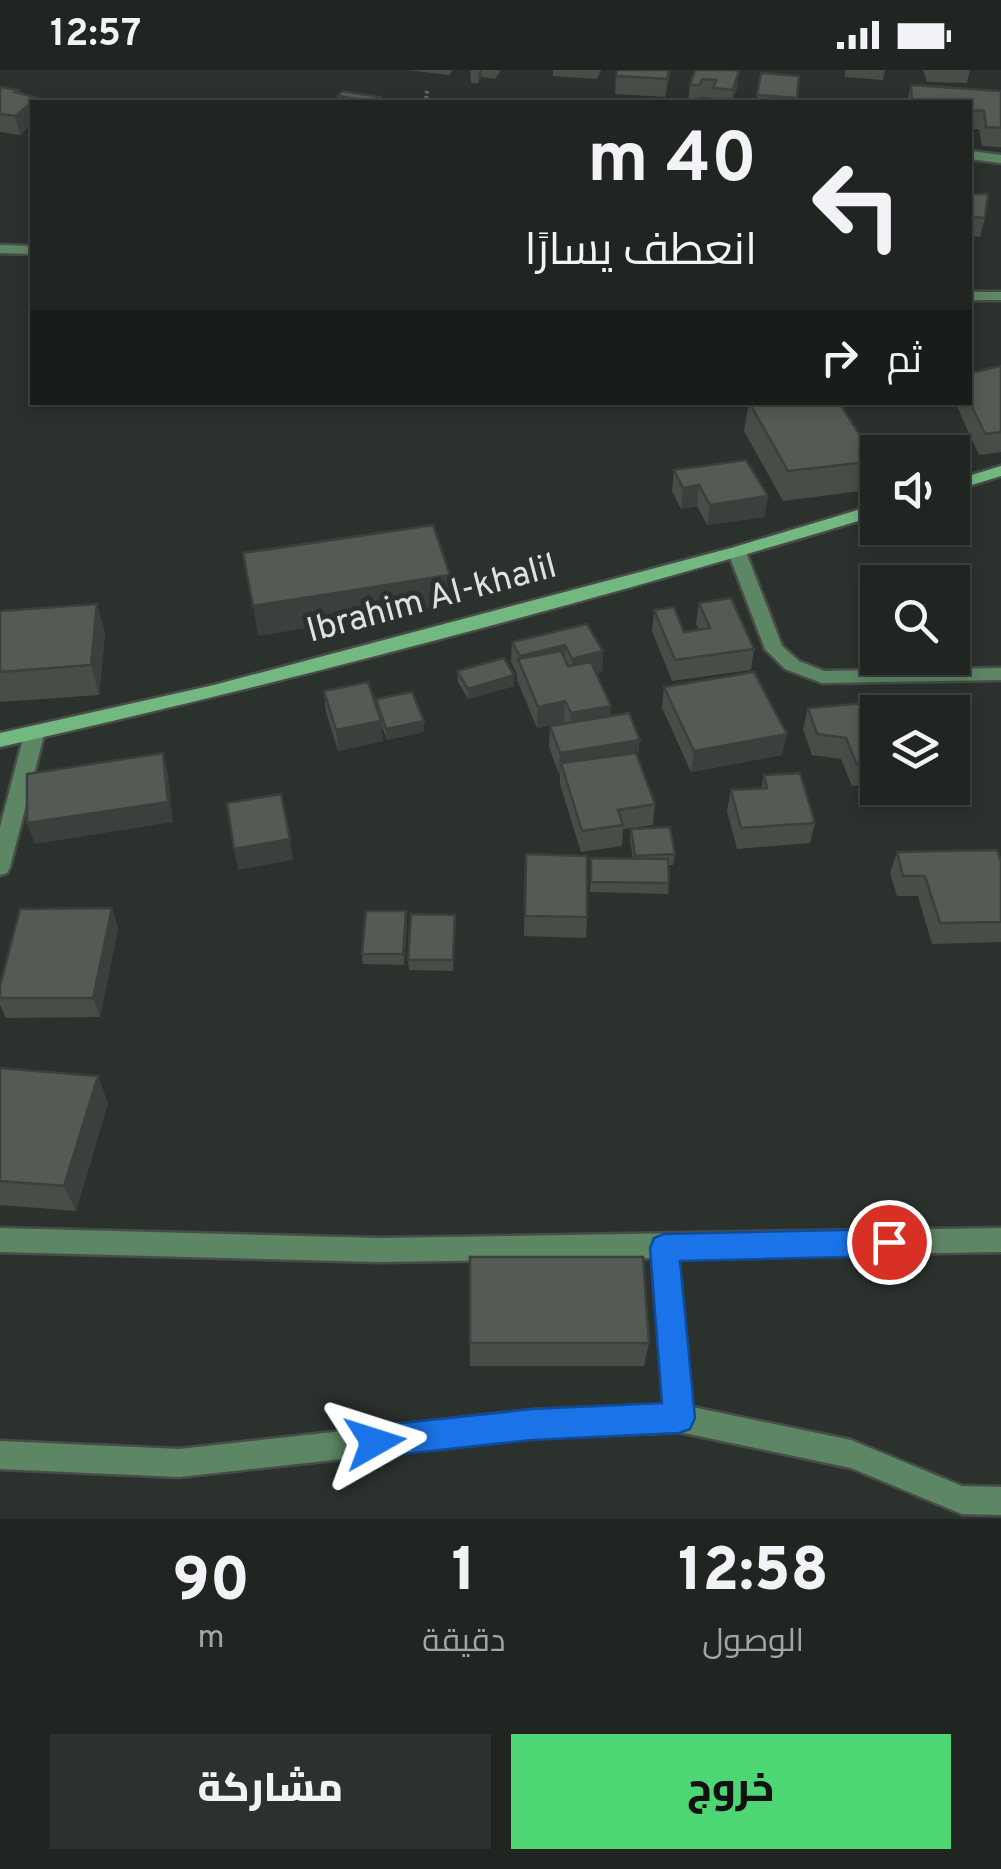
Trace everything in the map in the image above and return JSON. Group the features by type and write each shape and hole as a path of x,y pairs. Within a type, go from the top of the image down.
{"street":[{"path":"972,155 1001,159"},
{"path":"0,249 30,250"},
{"path":"972,296 1001,296"},
{"path":"970,481 1001,472"},
{"name":"Ibrahim Al-khalil","path":"0,740 214,692 860,515"},
{"path":"737,552 774,649 792,665 822,677 1001,674"},
{"path":"0,867 34,735"},
{"path":"0,1240 379,1250 1001,1240"},
{"path":"664,1248 679,1418"},
{"path":"0,1455 178,1463 532,1424 679,1418 851,1454 962,1500 1001,1501"}],"path":[{"path":"426,100 427,91"}],"building":[{"path":"617,70 669,70 667,79 616,76"},
{"path":"695,70 739,71 733,90 713,88 716,80 702,79 700,85 690,85"},
{"path":"761,73 799,76 797,98 757,95"},
{"path":"911,85 1001,91 1001,128 986,127 984,111 972,110 972,100 912,100"},
{"path":"0,87 38,98 30,100 15,116 0,114"},
{"path":"342,91 380,97 363,100 338,96"},
{"path":"972,194 988,194 985,218 972,217"},
{"path":"1001,366 1001,432 985,434 971,405 972,373"},
{"path":"751,405 841,405 860,435 860,463 788,471"},
{"path":"746,460 768,496 710,505 699,485 683,488 674,470"},
{"path":"433,525 450,575 253,606 243,553"},
{"path":"731,598 754,649 675,660 654,610 674,607 684,632 710,628 699,603"},
{"path":"97,604 91,665 0,672 0,611"},
{"path":"587,624 603,651 572,659 565,645 520,656 512,642"},
{"path":"561,651 568,666 591,662 611,706 571,713 565,701 538,707 518,659"},
{"path":"504,658 514,675 468,689 457,671"},
{"path":"754,672 787,734 694,751 664,687"},
{"path":"368,682 381,721 336,730 324,691"},
{"path":"412,692 424,721 386,729 376,699"},
{"path":"860,703 860,765 846,738 817,734 808,708"},
{"path":"629,713 640,740 560,753 550,726"},
{"path":"163,753 168,802 27,823 27,774"},
{"path":"636,753 655,804 618,810 623,825 582,831 561,763"},
{"path":"800,773 815,823 741,828 731,790 767,788 764,775"},
{"path":"281,794 290,839 234,849 227,803"},
{"path":"670,827 675,854 635,856 631,829"},
{"path":"997,850 1001,861 1001,922 940,923 925,876 903,876 897,852"},
{"path":"526,854 587,856 587,917 525,916"},
{"path":"591,858 668,859 669,883 591,882"},
{"path":"112,908 93,998 0,998 20,909"},
{"path":"366,911 406,911 403,954 362,954"},
{"path":"411,914 455,915 453,960 408,960"},
{"path":"0,1068 98,1076 64,1186 0,1181"},
{"path":"470,1257 643,1257 649,1343 470,1343"}],"route":[{"path":"375,1442 532,1424 679,1418 664,1248 889,1242"}]}
